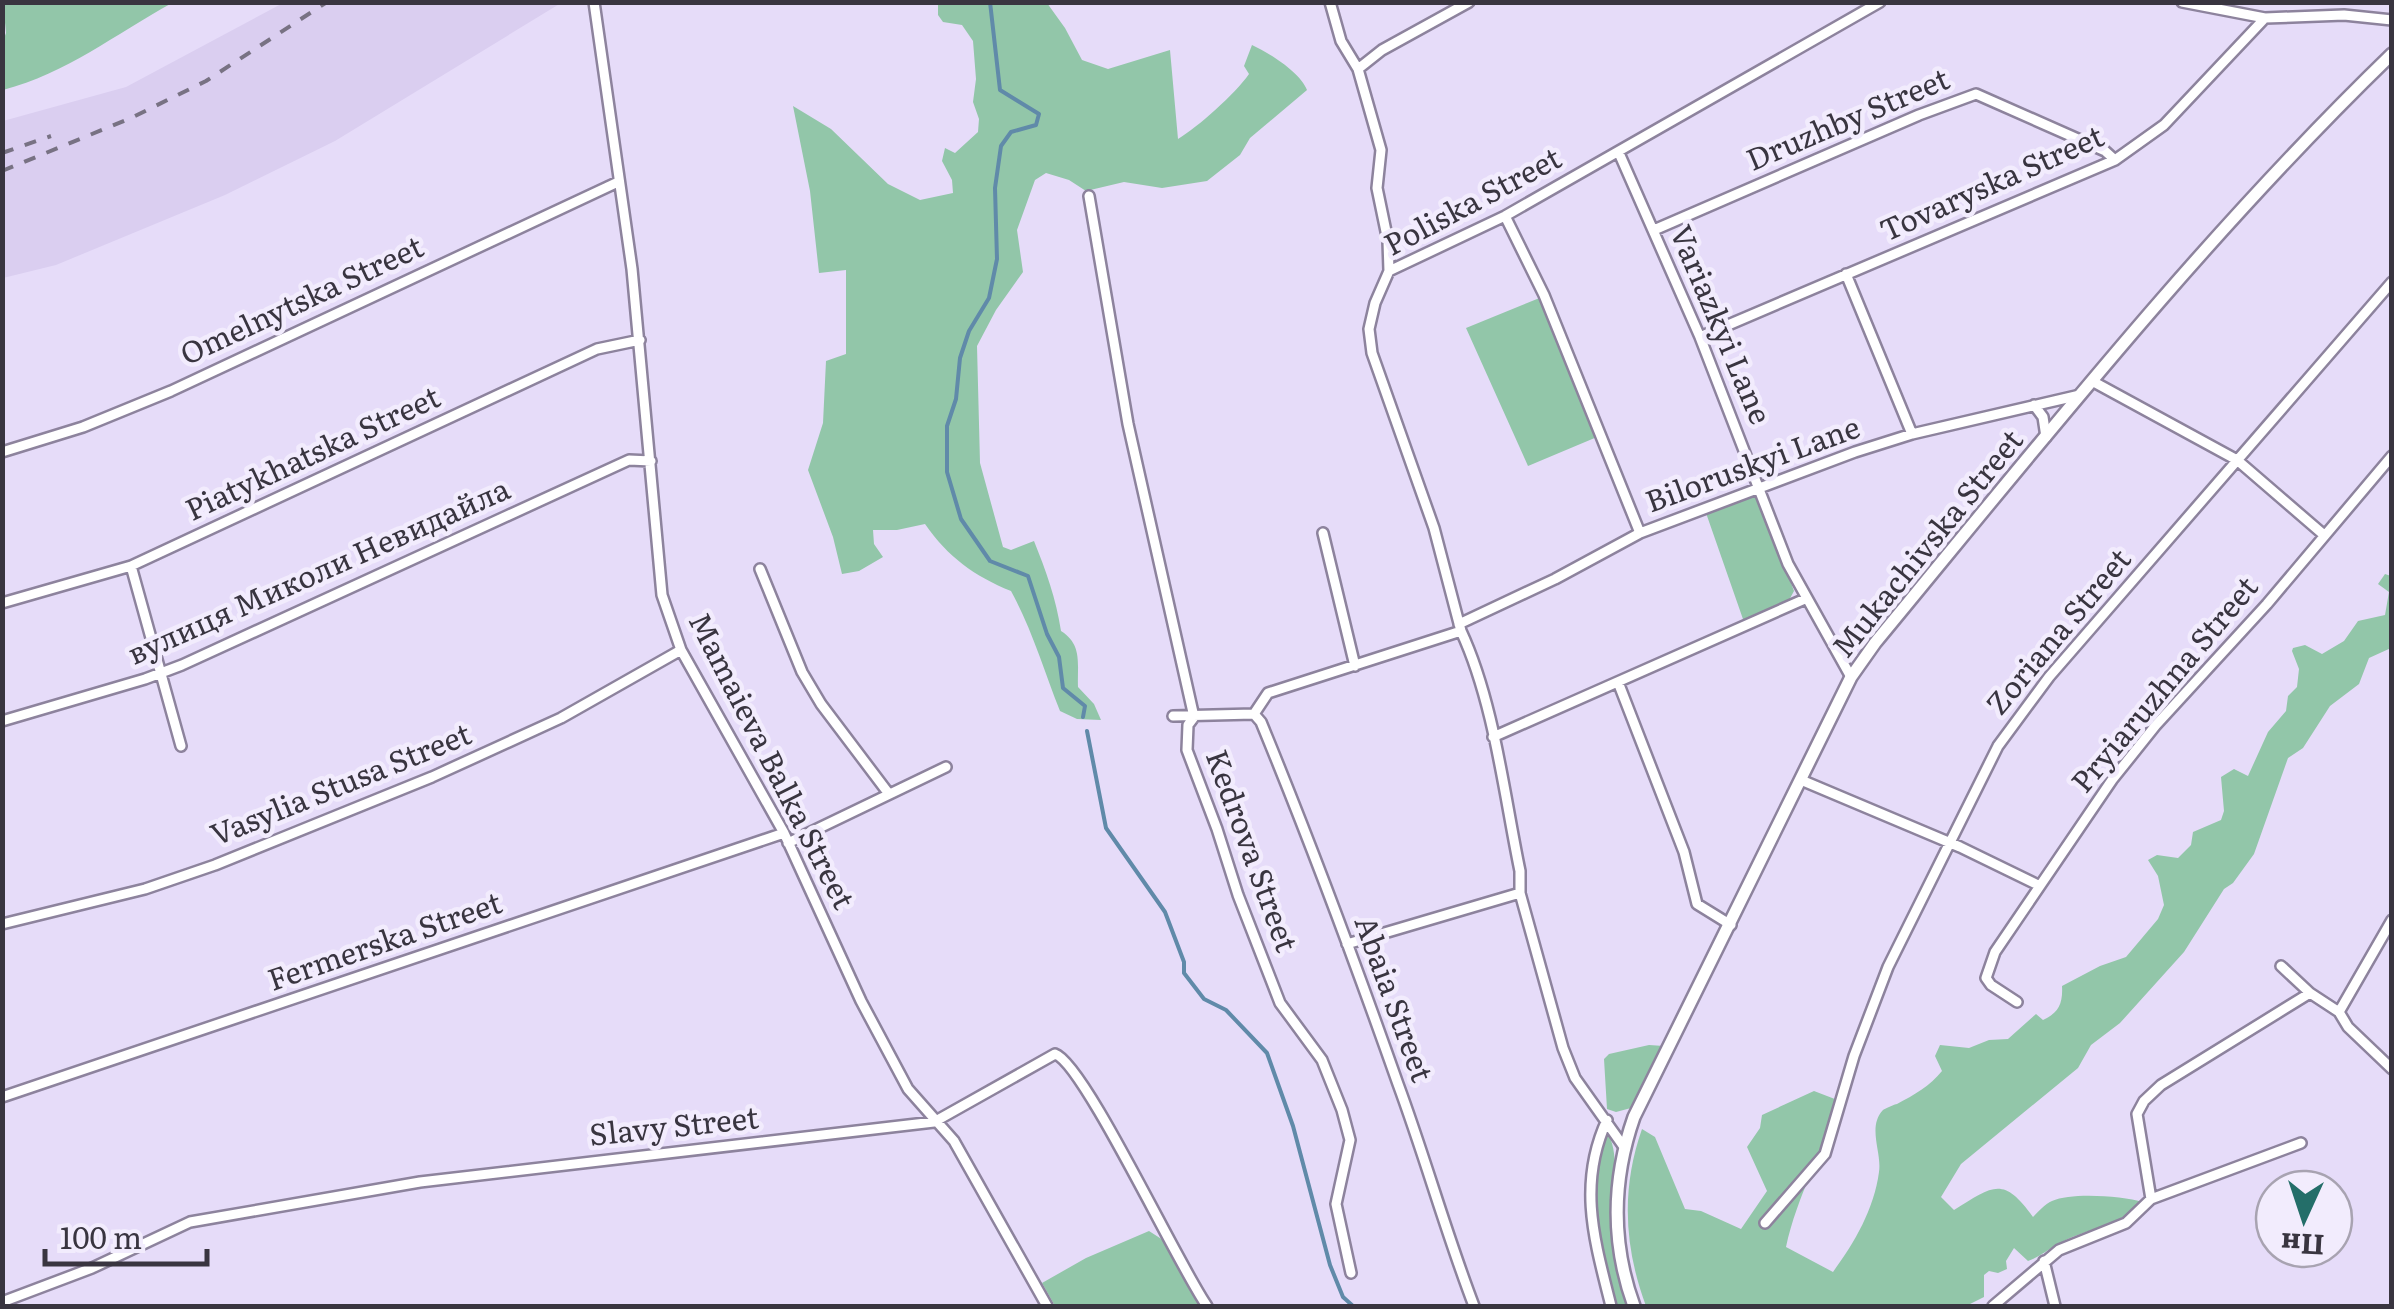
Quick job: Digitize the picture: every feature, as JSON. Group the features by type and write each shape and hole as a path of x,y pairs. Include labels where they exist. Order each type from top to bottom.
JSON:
{"street":[{"name":"Mamaieva Balka Street","path":"594,2 640,340 662,595 681,650 786,838 861,1001 908,1090 954,1141 1047,1306"},
{"path":"1330,2 1340,41 1358,68 1382,150 1377,188 1388,241 1389,271"},
{"path":"1358,68 1382,50 1469,2"},
{"name":"Poliska Street","path":"1607,1120 1575,1078 1563,1048 1520,893 1520,871 1493,737 1470,650 1460,628 1434,528 1372,353 1369,329 1375,302 1389,271 1506,216 1880,2"},
{"path":"2182,2 2264,18 2344,15 2392,20"},
{"name":"Tovaryska Street","path":"1700,337 2115,160 2164,125 2264,18"},
{"name":"Mukachivska Street","path":"1634,1306 1616,1244 1616,1211 1624,1147 1634,1116 1852,677 1875,643 2092,381 2319,124 2392,54"},
{"name":"Druzhby Street","path":"1654,230 1976,94 2105,151 2115,160"},
{"name":"Variazkyi Lane","path":"1619,153 1700,337 1788,564 1852,677"},
{"name":"Omelnytska Street","path":"2,452 83,427 171,391 618,182"},
{"name":"Kedrova Street","path":"1089,196 1128,424 1194,717 1188,724 1187,750 1280,1003 1322,1060 1342,1110 1350,1140 1336,1204 1352,1273"},
{"path":"1506,216 1544,295 1640,533"},
{"path":"1846,274 1912,434"},
{"name":"Zoriana Street","path":"1765,1223 1824,1154 1854,1056 1888,967 1998,746 2022,710 2392,282"},
{"name":"Piatykhatska Street","path":"2,603 132,566 597,349 640,340"},
{"path":"2092,381 2237,460 2324,535"},
{"name":"Biloruskyi Lane","path":"1254,714 1268,693 1460,628 1640,533 1854,452 1912,434 2080,395"},
{"path":"2034,405 2043,417 2046,436"},
{"name":"Pryiaruzhna Street","path":"2017,1002 1986,978 1996,952 2038,886 2156,725 2268,604 2392,456"},
{"name":"вулиця Миколи Невидайла","path":"2,720 161,673 630,460 652,461"},
{"path":"1323,533 1355,666"},
{"path":"132,566 182,746"},
{"path":"760,570 802,672 821,704 890,794"},
{"path":"1493,737 1805,599"},
{"name":"Vasylia Stusa Street","path":"2,924 145,890 378,799 562,718 681,650"},
{"path":"1618,682 1684,852 1697,904 1731,925"},
{"path":"1173,716 1254,714"},
{"name":"Abaia Street","path":"1254,714 1261,722 1288,788 1347,944 1474,1306"},
{"name":"Fermerska Street","path":"2,1096 786,838 946,767"},
{"path":"1801,780 2038,886"},
{"path":"1347,944 1520,893"},
{"path":"2339,1012 2392,920"},
{"path":"2282,966 2339,1012 2348,1028 2392,1070"},
{"path":"2151,1199 2137,1114 2144,1100 2161,1085 2310,992"},
{"name":"Slavy Street","path":"2,1302 92,1268 190,1222 420,1182 934,1122 1047,1056 1061,1055 1090,1094 1157,1221 1208,1306"},
{"path":"1607,1120 1624,1147"},
{"path":"1607,1120 1600,1136 1589,1198 1611,1306"},
{"path":"1993,1306 2059,1250 2126,1223 2151,1199 2302,1143"},
{"path":"2044,1261 2054,1306"}],"shaded area":[{"path":"283,3 561,3 335,141 225,195 56,265 3,278 3,121 126,87"}],"green space":[{"path":"3,2 172,3 48,74 3,90"},
{"path":"938,3 1047,3 1082,60 1108,69 1170,50 1178,139 1216,110 1243,82 1249,74 1244,66 1252,45 1291,70 1307,90 1207,181 1162,188 1124,182 1086,191 1069,180 1046,173 1035,180 1017,230 1023,272 977,346 980,463 1003,547 1011,550 1034,541 1061,631 1076,649 1078,687 1094,704 1101,720 1077,719 1060,711 1011,591 963,564 925,524 873,530 874,544 883,557 859,571 842,574 808,470 823,423 826,361 846,354 846,270 819,273 810,191 793,106 831,129 888,184 920,200 953,193 952,180 942,161 945,148 955,153 978,132 979,119 973,102 973,41 962,25 943,22 938,15"},
{"path":"1542,297 1597,437 1528,466 1466,328"},
{"path":"1756,496 1794,591 1788,602 1744,622 1706,513"},
{"path":"2385,574 2391,576 2391,648 2369,658 2359,684 2330,706 2303,748 2288,758 2254,854 2224,889 2184,952 2120,1023 2091,1045 2078,1068 1961,1164 1941,1197 1954,1210 1988,1191 2005,1190 2033,1217 2049,1202 2061,1198 2110,1197 2143,1202 2123,1217 2067,1239 2028,1261 2014,1248 2006,1261 2007,1269 1984,1275 1984,1297 1966,1306 1646,1306 1633,1262 1628,1218 1631,1174 1642,1129 1655,1137 1685,1209 1701,1211 1741,1229 1767,1191 1747,1147 1760,1128 1762,1115 1814,1091 1840,1101 1786,1247 1833,1272 1856,1237 1873,1199 1879,1164 1876,1124 1883,1110 1916,1094 1942,1071 1935,1056 1940,1045 1969,1048 1989,1040 2008,1039 2036,1014 2043,1020 2053,1014 2061,1002 2062,986 2126,957 2158,919 2164,905 2158,876 2148,860 2157,855 2178,858 2191,845 2193,832 2221,820 2221,777 2234,769 2248,776 2268,732 2286,711 2288,696 2297,687 2299,669 2293,648 2305,645 2322,654 2344,641 2358,621 2385,615 2389,592 2378,584"},
{"path":"1649,1045 1664,1046 1631,1108 1616,1112 1607,1109 1604,1059 1609,1054"},
{"path":"1607,1132 1615,1170 1612,1244 1627,1306 1613,1306 1597,1219 1596,1177"},
{"path":"1149,1231 1163,1240 1203,1306 1055,1306 1042,1283 1086,1258"}],"waterway":[{"path":"990,2 1000,90 1039,114 1036,125 1011,132 1001,146 995,188 997,259 989,298 969,331 960,358 956,399 947,426 947,472 961,519 990,561 1028,576 1059,657 1063,688 1085,706 1083,717"},
{"path":"1087,731 1106,828 1165,912 1184,962 1184,973 1204,999 1226,1010 1267,1053 1293,1126 1330,1265 1343,1297 1353,1306"}],"railway":[{"path":"2,171 131,118 206,81 327,2"},
{"path":"2,153 51,136"}]}
